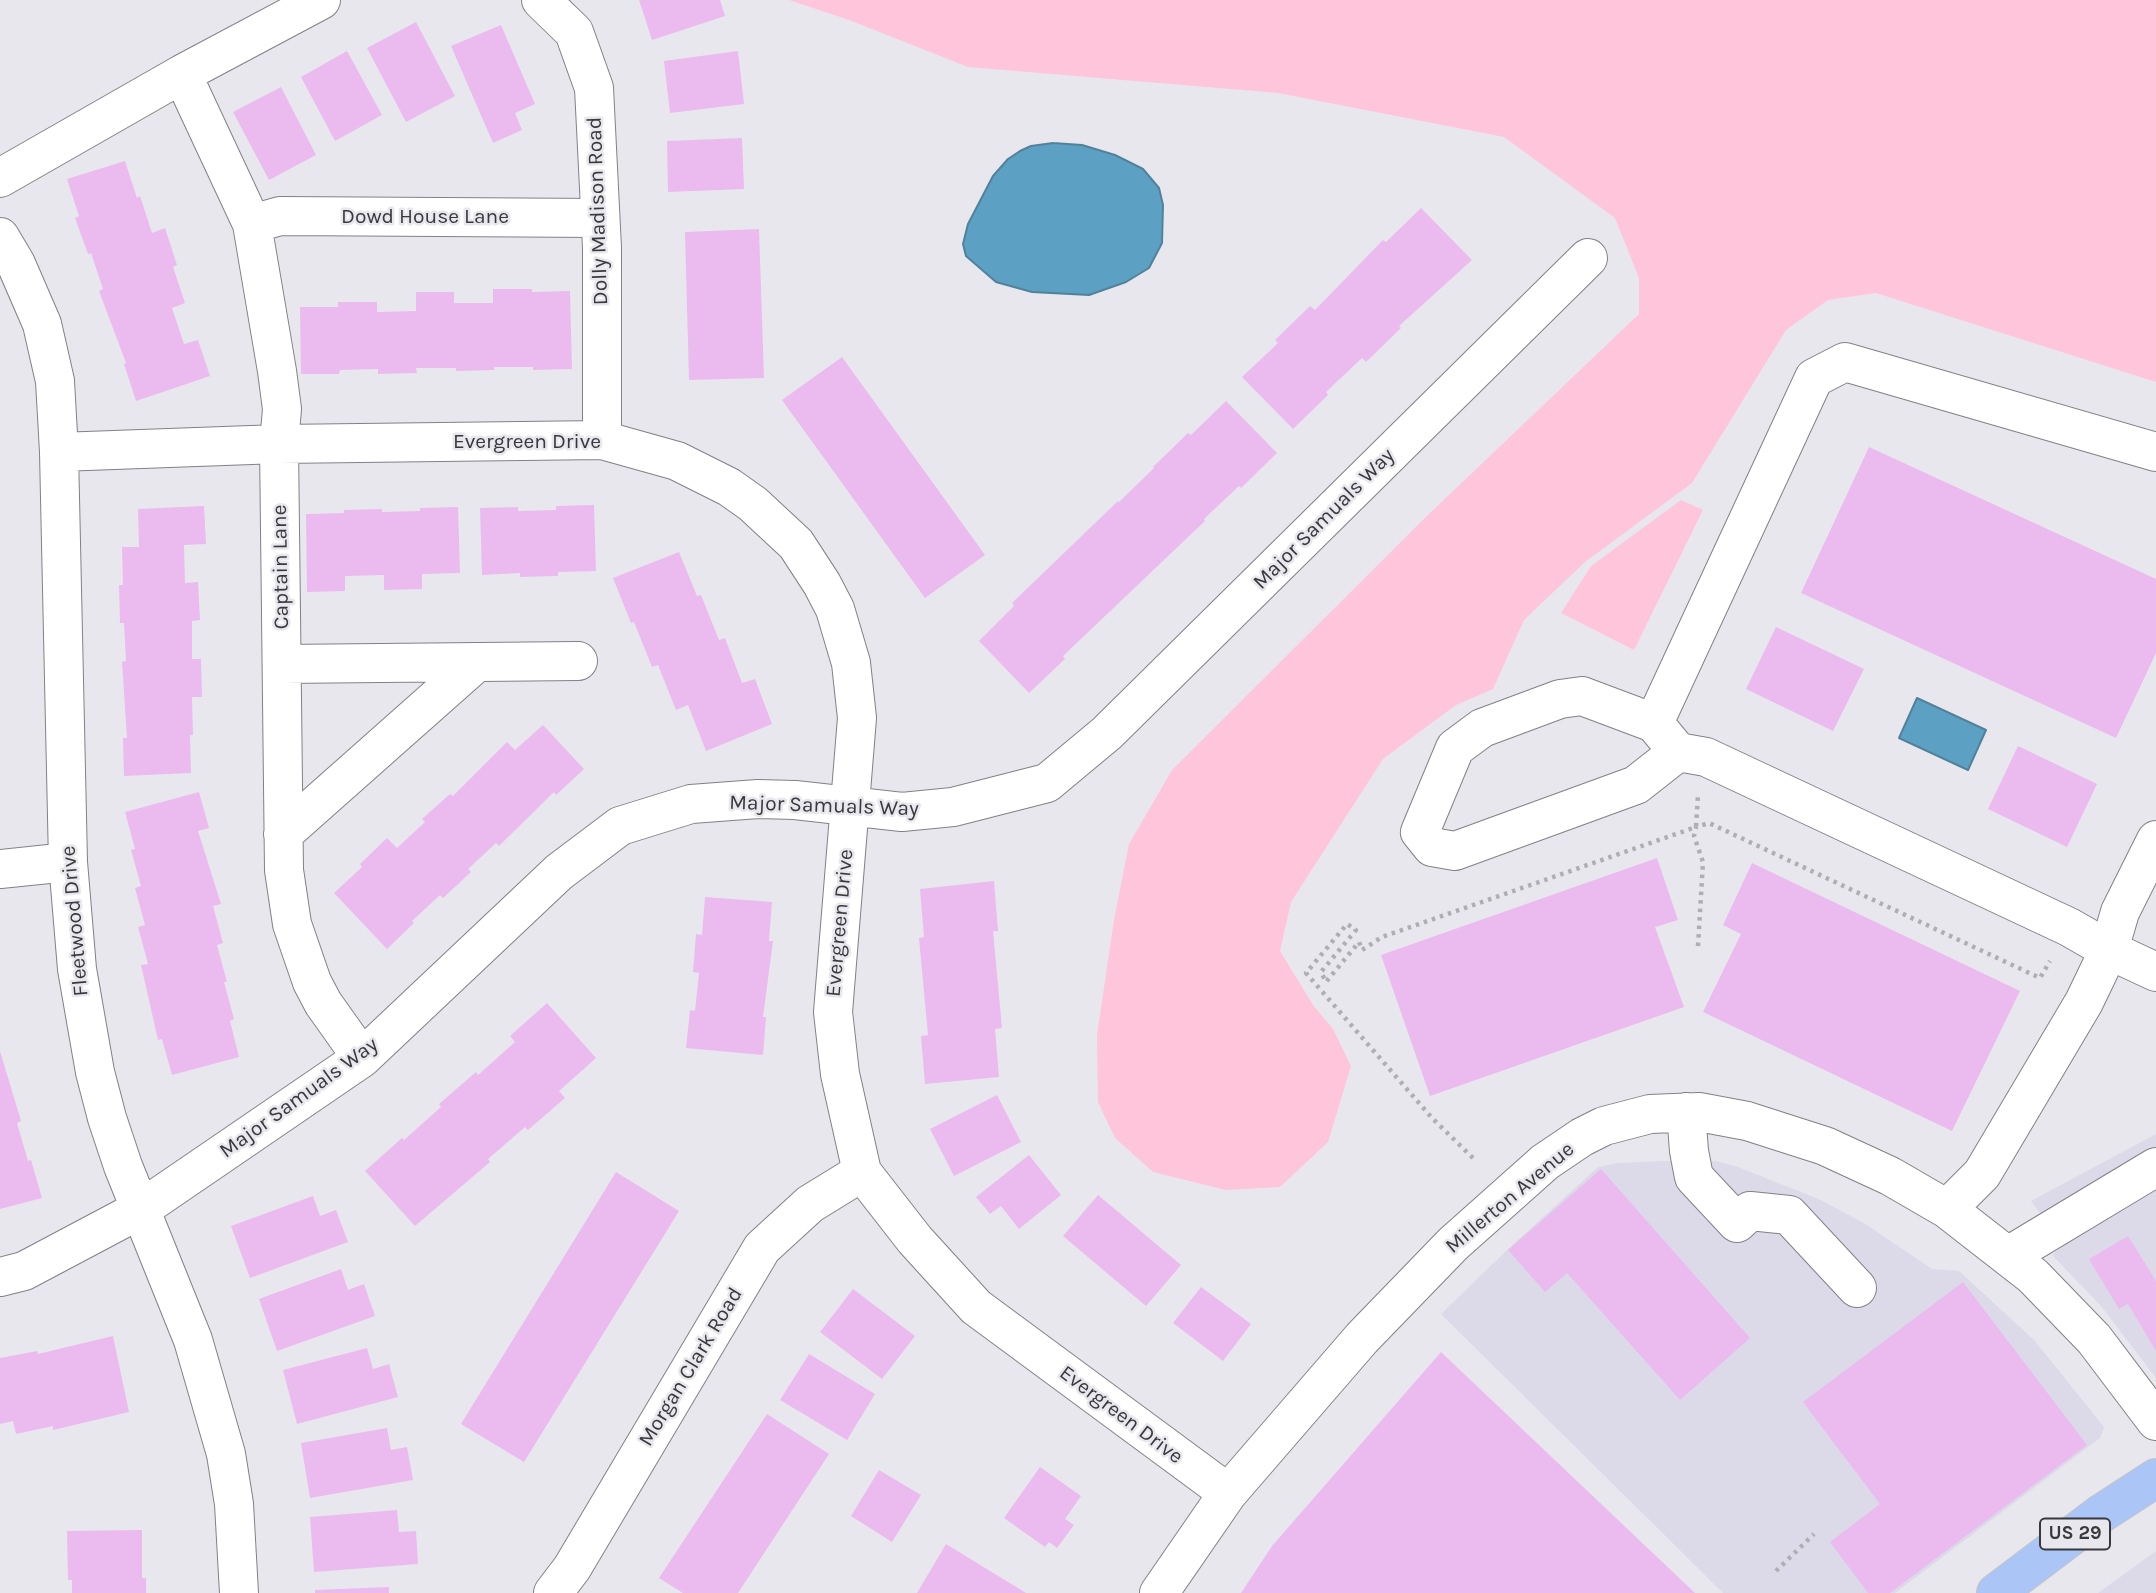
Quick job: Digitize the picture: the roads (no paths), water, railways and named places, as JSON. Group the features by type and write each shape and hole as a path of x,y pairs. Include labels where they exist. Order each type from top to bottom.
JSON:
{"main road":[{"name":"US 29","path":"1996,1593 2102,1513 2156,1478"}],"street":[{"path":"0,178 182,74 321,0"},
{"name":"Dolly Madison Road","path":"541,0 573,32 594,88 600,218 602,440"},
{"name":"Captain Lane","path":"182,74 252,224 278,371 282,409 279,444 283,834 284,870 292,923 312,982 335,1023 362,1058"},
{"name":"Dowd House Lane","path":"252,224 280,216 600,218"},
{"name":"Fleetwood Drive","path":"0,237 16,264 42,324 55,381 68,862 77,969 95,1072 119,1155 193,1340 226,1454 234,1504 239,1593"},
{"name":"Major Samuals Way","path":"0,1277 24,1270 141,1209 362,1058 559,872 620,826 691,804 758,799 795,800 902,812 953,807 1047,783 1115,724 1588,258"},
{"path":"1654,723 1814,378 1845,362 2156,452"},
{"name":"Evergreen Drive","path":"59,452 279,444 602,440 677,461 729,487 753,504 796,544 822,584 835,609 851,663 857,718 833,1012 840,1074 862,1172 915,1240 976,1307 1227,1493"},
{"path":"282,664 578,661"},
{"path":"283,834 477,662"},
{"path":"1678,752 1636,785 1455,850 1432,847 1420,832 1455,748 1482,728 1560,699 1582,696 1654,723 1678,752 1706,757 2069,927 2156,972"},
{"path":"1947,1209 1982,1174 2084,1002 2109,950 2120,912 2156,840"},
{"path":"0,869 68,862"},
{"path":"1686,1112 1694,1177 1737,1223 1750,1211 1789,1215 1857,1288"},
{"name":"Millerton Avenue","path":"1159,1593 1227,1493 1362,1338 1454,1244 1545,1162 1582,1137 1604,1126 1650,1114 1699,1112 1746,1121 1825,1146 1890,1176 1947,1209 2033,1276 2094,1339 2156,1421"},
{"path":"2008,1256 2156,1167"},
{"name":"Morgan Clark Road","path":"553,1593 572,1568 762,1248 810,1204 862,1172"}],"water":[{"path":"1053,143 1082,145 1115,155 1143,169 1159,188 1163,205 1162,243 1149,268 1126,282 1089,295 1032,292 996,282 966,256 963,244 968,224 993,176 1008,159 1020,151 1031,146"},
{"path":"1917,698 1986,730 1968,770 1899,738"}]}
